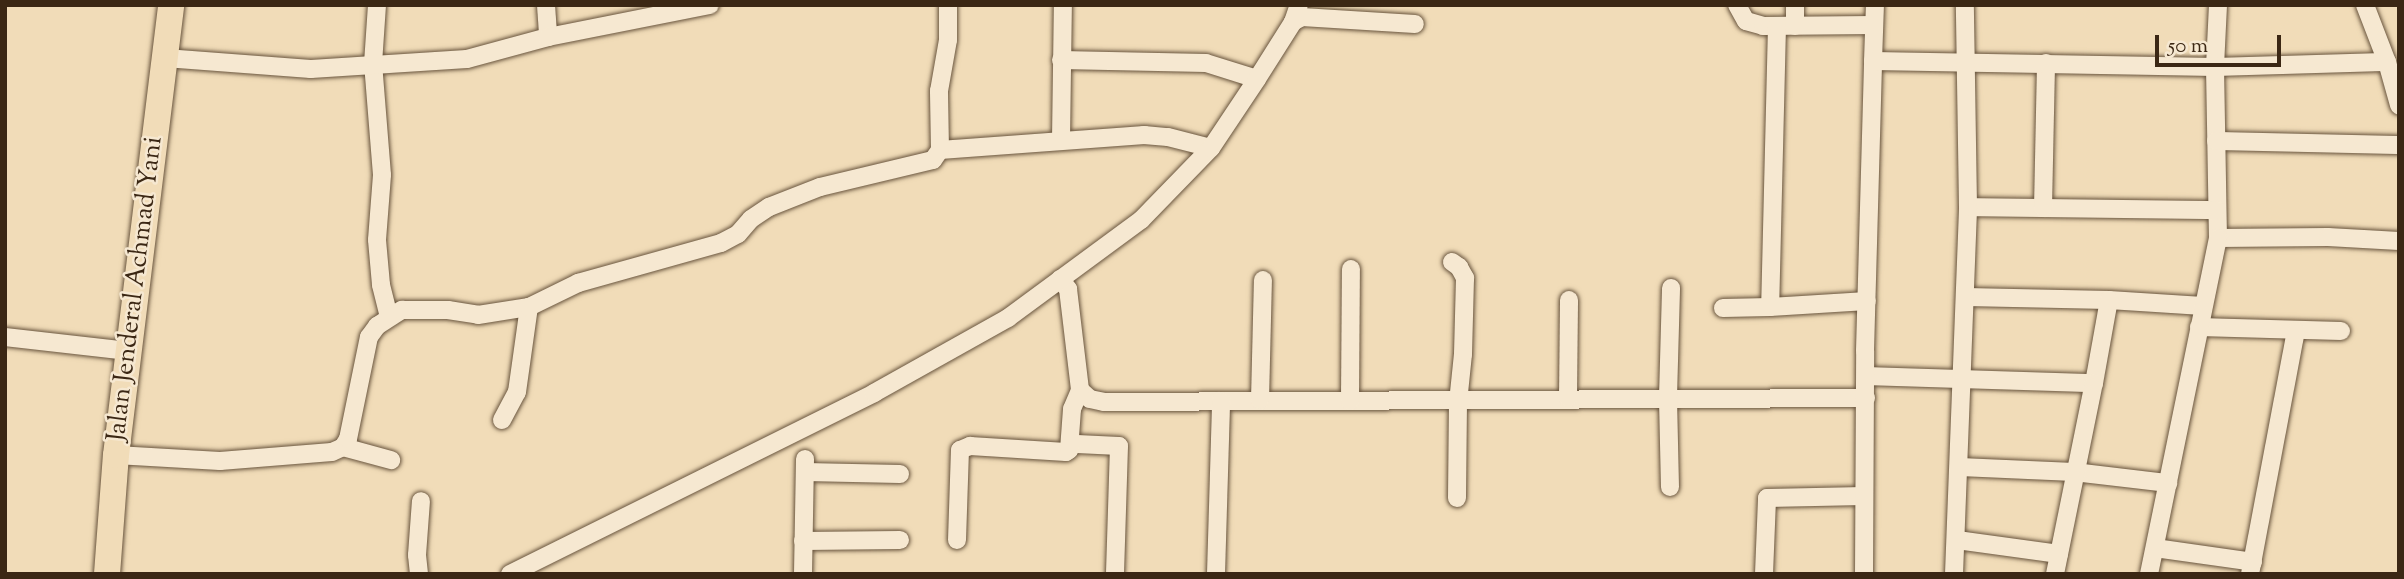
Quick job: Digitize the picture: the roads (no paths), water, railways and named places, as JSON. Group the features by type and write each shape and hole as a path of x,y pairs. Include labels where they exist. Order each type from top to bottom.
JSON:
{"highway":[{"name":"Jalan Jenderal Achmad Yani","path":"107,574 116,454 172,5"}],"street":[{"path":"377,5 373,63 382,175 378,263 389,317"},
{"path":"545,5 548,37"},
{"path":"165,58 311,69 467,59 548,37 709,5"},
{"path":"116,454 220,461 332,452 343,447 348,439 369,337 389,317 402,310 422,308 478,316 528,307 578,283 722,243 738,234 751,219 769,206 820,187 933,160 940,150 939,91 948,40 948,5"},
{"path":"1061,140 1063,5"},
{"path":"1737,5 1746,21 1763,26 1874,25"},
{"path":"1770,307 1786,26 1795,5"},
{"path":"1864,574 1874,5"},
{"path":"1954,574 1968,207 1965,5"},
{"path":"2149,574 2218,238 2215,66 2218,5"},
{"path":"2365,5 2387,62 2399,105"},
{"path":"510,574 874,393 1008,318 1141,220 1210,148 1257,79 1296,14 1302,17 1376,14 1415,24"},
{"path":"1061,60 1206,63 1257,79"},
{"path":"1873,61 2215,66 2387,62"},
{"path":"2043,208 2046,63"},
{"path":"940,150 1143,135 1168,137 1210,148"},
{"path":"2216,141 2399,145"},
{"path":"1968,207 2217,210"},
{"path":"2218,238 2328,237 2399,241"},
{"path":"1452,262 1465,278 1463,354 1458,402 1457,498"},
{"path":"1350,401 1352,269"},
{"path":"957,540 960,450 970,446 1066,453 1069,450 1072,409 1080,390 1068,289 1060,279"},
{"path":"1260,400 1263,279"},
{"path":"1670,487 1668,397 1671,288"},
{"path":"1966,298 2109,299 2203,306"},
{"path":"2055,574 2109,299"},
{"path":"1568,398 1569,300"},
{"path":"1723,307 1867,301"},
{"path":"502,420 517,392 528,307"},
{"path":"2199,327 2341,331"},
{"path":"2155,548 2252,568 2296,331"},
{"path":"5,337 128,351"},
{"path":"1866,376 2094,383"},
{"path":"1080,390 1090,399 1104,402 1866,398"},
{"path":"1216,574 1222,401"},
{"path":"1077,444 1119,446 1115,574"},
{"path":"343,447 391,460"},
{"path":"803,574 805,466 900,474"},
{"path":"1960,467 2074,472 2168,483"},
{"path":"1764,574 1767,498 1864,496"},
{"path":"419,574 416,555 421,501"},
{"path":"803,541 900,540"},
{"path":"1957,540 2059,554"}]}
